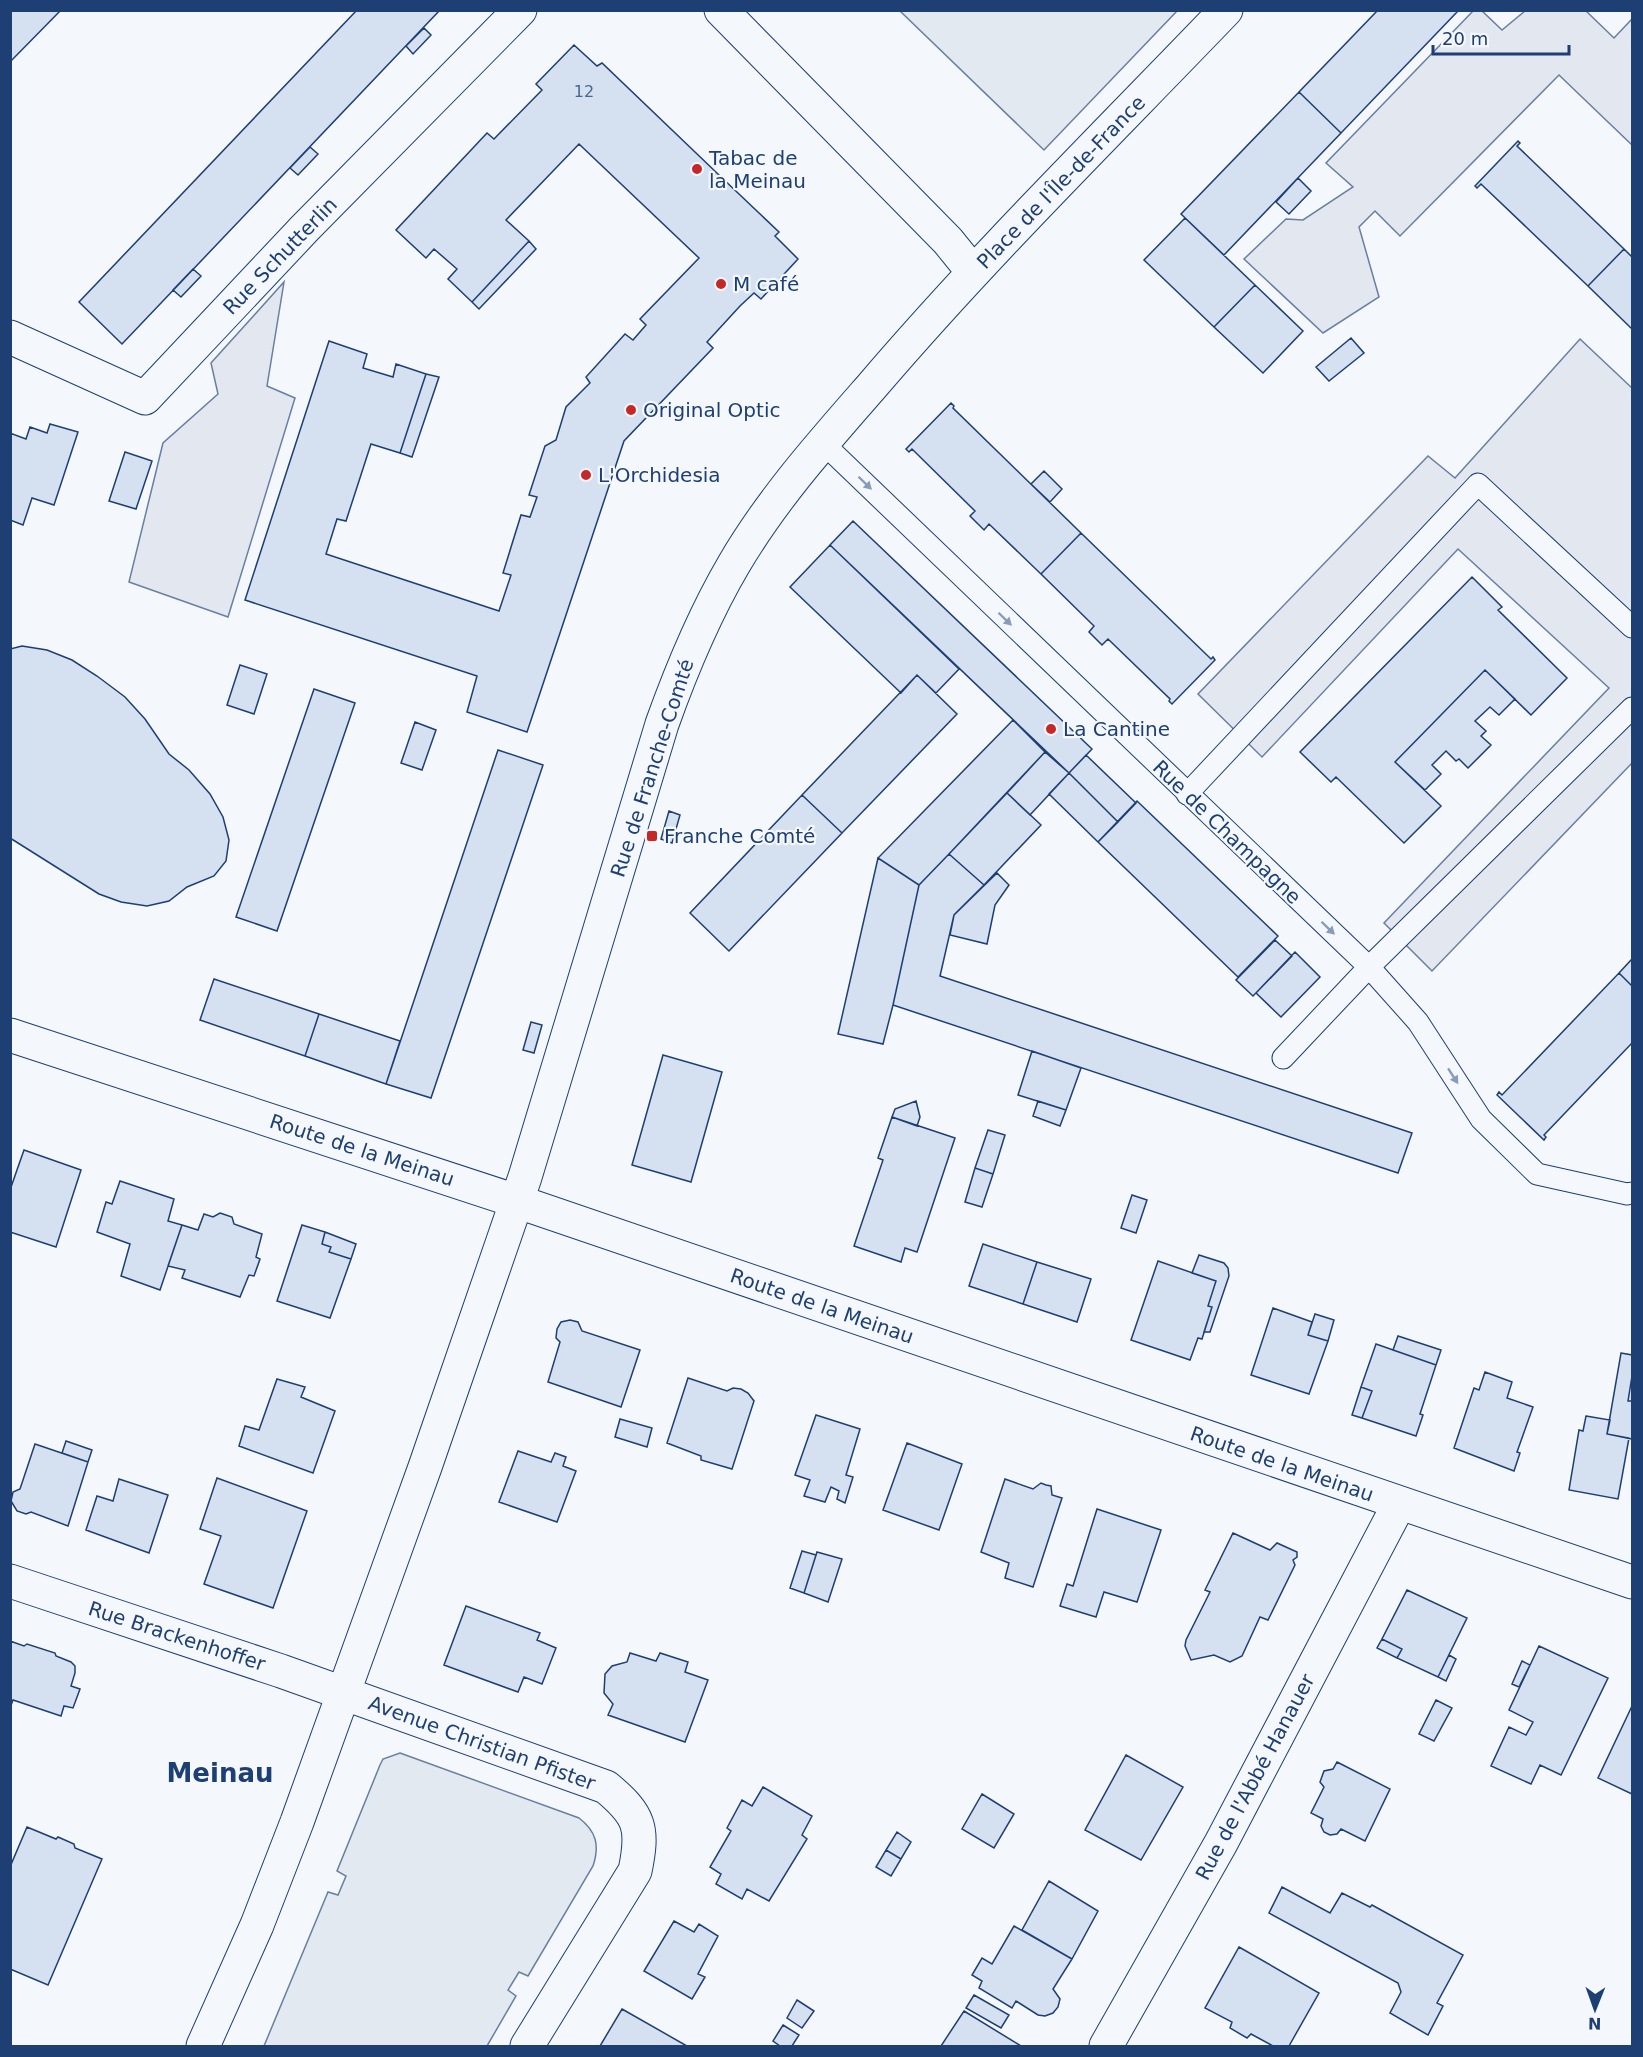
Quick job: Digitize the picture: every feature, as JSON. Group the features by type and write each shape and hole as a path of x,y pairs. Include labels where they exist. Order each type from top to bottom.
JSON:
{"street":[{"name":"Rue Schutterlin","path":"10,337 145,398 305,228 520,10"},
{"name":"Place de l'Île-de-France","path":"721,10 948,241 973,272 1226,10"},
{"name":"Rue de Franche-Comté","path":"516,1201 662,724 683,666 706,615 735,563 766,515 823,443 973,272"},
{"name":"Route de la Meinau","path":"10,1035 516,1201 1632,1582"},
{"name":"Avenue Christian Pfister","path":"203,2046 256,1925 344,1693 425,1467 516,1201"},
{"name":"Rue de l'Abbé Hanauer","path":"1106,2046 1221,1843 1399,1504"},
{"name":"Rue Brackenhoffer","path":"10,1581 344,1693"},
{"name":"Avenue Christian Pfister","path":"344,1693 606,1787 628,1805 637,1823 640,1846 635,1871 527,2046"}],"lane":[{"name":"Rue de Champagne","path":"823,443 1370,968 1418,1022 1480,1119 1537,1174 1627,1194 1632,1193"},
{"path":"1187,794 1478,484 1632,627"},
{"path":"1283,1058 1370,968 1632,708"}],"shaded area":[{"path":"1474,10 1482,11 1502,30 1525,11 1586,11 1614,38 1632,19 1632,145 1559,75 1400,236 1375,211 1359,227 1379,297 1323,333 1244,259 1286,219 1303,220 1353,187 1326,163"},
{"path":"900,11 1177,11 1044,150"},
{"path":"284,282 267,386 295,398 228,617 129,582 163,443 218,394 211,363"},
{"path":"1580,339 1632,388 1632,763 1432,971 1384,923 1609,688 1458,549 1262,757 1198,694 1428,456 1455,478"},
{"path":"400,1753 579,1818 593,1833 595,1839 596,1851 593,1866 528,1976 519,1972 508,1990 516,1996 487,2046 264,2046 328,1892 338,1895 346,1876 337,1871 380,1765 383,1759"}],"building":[{"path":"10,10 61,10 10,62"},
{"path":"357,10 440,10 122,344 79,302"},
{"path":"1378,10 1455,10 1457,12 1341,133 1299,92"},
{"path":"424,28 431,35 413,54 406,46"},
{"path":"574,45 597,66 602,63 779,232 775,236 798,259 761,299 754,293 740,306 707,342 713,348 624,441 527,732 467,712 477,676 245,600 329,341 367,354 363,368 393,377 396,364 426,374 400,453 371,444 346,521 337,519 326,554 499,611 511,575 503,573 521,515 530,517 537,497 529,495 545,446 556,440 566,407 590,383 586,377 625,334 633,340 646,325 640,319 699,258 579,144 506,220 529,241 472,302 448,279 457,269 434,249 426,258 396,230 487,133 494,139 542,90 536,84"},
{"path":"1299,92 1341,133 1224,255 1181,214"},
{"path":"1518,141 1520,143 1517,146 1624,249 1588,286 1481,184 1477,188 1475,186"},
{"path":"310,147 318,154 298,175 290,168"},
{"path":"1298,178 1311,191 1289,214 1276,202"},
{"path":"1185,218 1255,285 1214,327 1144,260"},
{"path":"529,241 536,249 479,309 472,302"},
{"path":"1624,249 1632,257 1632,329 1588,286"},
{"path":"193,269 201,276 181,297 173,290"},
{"path":"1255,285 1303,331 1263,373 1214,327"},
{"path":"1351,338 1364,353 1329,381 1316,367"},
{"path":"426,374 439,377 412,457 400,453"},
{"path":"951,403 953,408 1081,533 1041,574 989,524 984,530 970,516 975,511 912,449 909,452 906,449"},
{"path":"50,424 78,432 54,505 32,498 23,525 10,520 10,433 26,439 30,427 47,433"},
{"path":"125,452 152,461 136,509 109,501"},
{"path":"1044,471 1062,489 1050,502 1031,484"},
{"path":"853,521 1092,749 1069,773 830,545"},
{"path":"1081,533 1211,659 1213,657 1215,660 1172,704 1170,699 1108,639 1102,645 1089,632 1094,626 1041,574"},
{"path":"830,545 959,669 936,693 917,675 901,693 790,587"},
{"path":"1472,577 1502,607 1498,610 1567,678 1531,715 1485,670 1395,762 1441,806 1404,843 1336,777 1331,782 1300,752"},
{"path":"22,646 47,650 72,660 125,697 145,719 169,754 189,770 210,794 223,817 229,840 226,861 214,876 187,887 169,901 147,906 121,902 99,894 10,838 10,649"},
{"path":"240,665 267,674 254,714 227,705"},
{"path":"1485,670 1515,699 1499,715 1490,707 1475,721 1486,731 1481,736 1491,745 1468,768 1446,751 1432,765 1441,774 1425,790 1395,762"},
{"path":"917,675 957,714 842,833 802,795"},
{"path":"314,689 355,703 277,931 236,917"},
{"path":"1013,720 1045,752 919,885 878,858"},
{"path":"415,722 436,730 422,770 401,763"},
{"path":"498,750 543,765 431,1098 386,1084"},
{"path":"1045,752 1069,773 1030,815 1007,793"},
{"path":"1086,755 1136,803 1118,822 1069,773"},
{"path":"1069,773 1118,822 1098,842 1049,794"},
{"path":"1007,793 1041,825 984,885 949,854"},
{"path":"802,795 842,833 729,951 690,913"},
{"path":"1137,801 1278,936 1238,977 1098,842"},
{"path":"669,811 680,815 672,843 661,839"},
{"path":"949,854 984,885 954,915 940,976 1412,1133 1398,1173 893,1005 919,885"},
{"path":"878,858 919,885 883,1044 838,1034"},
{"path":"997,873 1009,885 995,905 987,944 950,935 954,915"},
{"path":"1275,940 1292,956 1253,996 1236,980"},
{"path":"1295,952 1320,977 1281,1017 1256,993"},
{"path":"1632,959 1632,986 1619,973"},
{"path":"1619,973 1632,986 1632,1043 1544,1135 1546,1137 1544,1140 1497,1095 1499,1092 1502,1095"},
{"path":"214,979 319,1014 305,1056 200,1020"},
{"path":"319,1014 400,1041 386,1084 305,1056"},
{"path":"531,1022 542,1025 534,1053 523,1050"},
{"path":"1032,1051 1081,1068 1066,1110 1018,1095"},
{"path":"663,1055 722,1072 691,1182 632,1165"},
{"path":"916,1101 920,1117 917,1126 892,1117 895,1109"},
{"path":"1038,1101 1066,1110 1060,1126 1033,1116"},
{"path":"892,1117 955,1138 917,1252 905,1248 901,1262 854,1246 883,1160 878,1158"},
{"path":"988,1130 1005,1135 993,1174 975,1168"},
{"path":"24,1150 81,1170 56,1247 10,1232 10,1190"},
{"path":"975,1168 993,1174 982,1207 965,1202"},
{"path":"120,1181 174,1199 168,1221 182,1225 160,1290 121,1276 130,1244 97,1232 106,1202 112,1204"},
{"path":"1132,1195 1147,1200 1136,1233 1121,1228"},
{"path":"220,1213 232,1217 234,1224 262,1234 256,1257 260,1259 254,1276 249,1275 240,1297 182,1278 185,1270 168,1266 182,1225 198,1230 204,1214 213,1217"},
{"path":"302,1225 325,1232 322,1244 331,1247 329,1252 351,1259 330,1318 277,1301"},
{"path":"325,1232 356,1244 351,1259 329,1252 331,1247 322,1244"},
{"path":"983,1244 1037,1262 1023,1304 969,1286"},
{"path":"1199,1255 1224,1263 1228,1268 1229,1276 1210,1332 1204,1332 1212,1307 1208,1306 1216,1281 1192,1273"},
{"path":"1158,1261 1216,1281 1208,1306 1212,1307 1202,1339 1198,1338 1190,1360 1131,1340"},
{"path":"1037,1262 1091,1279 1077,1322 1023,1304"},
{"path":"1273,1308 1312,1322 1308,1335 1328,1341 1309,1394 1251,1375"},
{"path":"1315,1314 1334,1320 1328,1341 1308,1335"},
{"path":"570,1320 578,1322 582,1331 640,1350 621,1407 548,1382 560,1342 556,1338 557,1329 561,1322"},
{"path":"1398,1336 1441,1350 1436,1365 1393,1350"},
{"path":"1376,1344 1436,1365 1420,1414 1423,1415 1416,1436 1362,1418 1372,1391 1361,1387"},
{"path":"1621,1353 1632,1355 1632,1376 1628,1401 1632,1401 1632,1439 1607,1434"},
{"path":"1485,1372 1512,1382 1507,1398 1533,1407 1517,1452 1520,1453 1514,1471 1454,1448 1474,1388 1479,1390"},
{"path":"1632,1376 1632,1401 1628,1401"},
{"path":"688,1378 727,1391 733,1388 741,1389 748,1393 754,1401 732,1469 701,1460 701,1456 667,1443"},
{"path":"277,1379 305,1387 301,1397 335,1411 313,1473 239,1446 245,1426 259,1430"},
{"path":"1361,1387 1372,1391 1362,1418 1352,1415"},
{"path":"816,1415 860,1429 846,1475 853,1477 845,1503 837,1499 839,1491 831,1487 825,1502 804,1496 810,1480 795,1475"},
{"path":"1586,1416 1610,1420 1607,1434 1629,1438 1618,1499 1569,1490 1579,1430 1583,1431"},
{"path":"620,1419 652,1428 647,1447 615,1437"},
{"path":"66,1441 92,1450 88,1462 62,1453"},
{"path":"907,1443 962,1464 939,1530 883,1510"},
{"path":"35,1444 88,1462 68,1526 31,1512 26,1514 17,1511 11,1501 13,1492 20,1489"},
{"path":"518,1451 551,1462 555,1453 566,1457 563,1466 576,1471 557,1522 499,1502"},
{"path":"217,1478 307,1511 273,1608 204,1584 221,1536 200,1529"},
{"path":"119,1479 168,1495 149,1553 86,1530 97,1496 113,1501"},
{"path":"1005,1479 1033,1489 1041,1483 1051,1486 1052,1495 1062,1498 1033,1587 1005,1578 1009,1563 981,1552"},
{"path":"1097,1509 1161,1530 1137,1602 1104,1592 1096,1617 1060,1606 1067,1584 1073,1586"},
{"path":"1233,1533 1270,1550 1277,1543 1297,1552 1297,1557 1293,1560 1295,1565 1268,1620 1260,1617 1242,1656 1230,1662 1214,1655 1191,1660 1185,1646 1186,1640 1210,1592 1205,1590"},
{"path":"802,1551 816,1555 804,1593 790,1588"},
{"path":"817,1552 842,1559 828,1602 804,1593"},
{"path":"1407,1590 1467,1618 1438,1677 1397,1658 1402,1649 1382,1639"},
{"path":"466,1606 540,1633 537,1640 556,1648 542,1684 524,1677 518,1692 444,1665"},
{"path":"1382,1639 1402,1649 1397,1658 1377,1648"},
{"path":"10,1641 55,1653 56,1656 75,1666 71,1686 80,1689 73,1708 64,1706 61,1716 13,1700 10,1708"},
{"path":"1539,1646 1608,1678 1561,1775 1540,1765 1531,1784 1491,1766 1509,1727 1526,1735 1533,1722 1509,1710"},
{"path":"630,1653 656,1661 660,1653 688,1662 685,1672 708,1680 685,1742 608,1715 613,1704 604,1693 605,1674 612,1666 627,1662"},
{"path":"1449,1655 1456,1659 1446,1681 1438,1677"},
{"path":"1522,1661 1530,1665 1519,1687 1512,1684"},
{"path":"1436,1700 1452,1708 1434,1741 1419,1734"},
{"path":"1632,1706 1632,1794 1598,1778"},
{"path":"1126,1755 1183,1787 1141,1860 1085,1830"},
{"path":"1337,1762 1390,1789 1365,1841 1341,1829 1337,1834 1330,1835 1324,1832 1321,1826 1323,1819 1311,1813 1324,1787 1320,1782 1324,1771 1333,1769"},
{"path":"763,1787 812,1816 802,1835 807,1839 769,1901 747,1889 742,1899 716,1884 721,1874 710,1867 731,1831 727,1828 742,1800 752,1806"},
{"path":"982,1794 1014,1814 994,1848 962,1829"},
{"path":"27,1827 56,1839 58,1837 74,1844 75,1848 102,1859 48,1985 10,1969 10,1867"},
{"path":"897,1832 911,1842 901,1859 886,1850"},
{"path":"886,1850 901,1859 891,1876 876,1867"},
{"path":"1049,1881 1098,1911 1072,1959 1022,1930"},
{"path":"1282,1887 1330,1913 1342,1893 1370,1907 1372,1905 1463,1955 1437,2003 1443,2006 1428,2035 1390,2013 1401,1992 1398,1983 1269,1913"},
{"path":"674,1921 694,1932 699,1924 718,1936 698,1974 705,1977 692,1999 644,1971"},
{"path":"1014,1926 1072,1959 1053,1989 1060,1999 1053,2013 1045,2016 1038,2015 1016,2001 1012,2008 979,1988 982,1981 972,1975 982,1958 992,1964"},
{"path":"1239,1947 1319,1993 1289,2046 1273,2046 1251,2034 1247,2038 1230,2028 1232,2022 1205,2008"},
{"path":"974,1995 1009,2015 1001,2028 966,2008"},
{"path":"797,2000 814,2011 802,2028 787,2018"},
{"path":"622,2009 687,2046 600,2046"},
{"path":"964,2011 1021,2046 941,2046"},
{"path":"783,2025 799,2035 792,2046 780,2046 773,2041"}],"place":[{"name":"Tabac de la Meinau","path":"697,169"},
{"name":"M café","path":"721,284"},
{"name":"Original Optic","path":"631,410"},
{"name":"L'Orchidesia","path":"586,475"},
{"name":"La Cantine","path":"1051,729"},
{"name":"Franche Comté","path":"652,836"}],"district":[{"name":"Meinau","path":"220,1773"}]}
